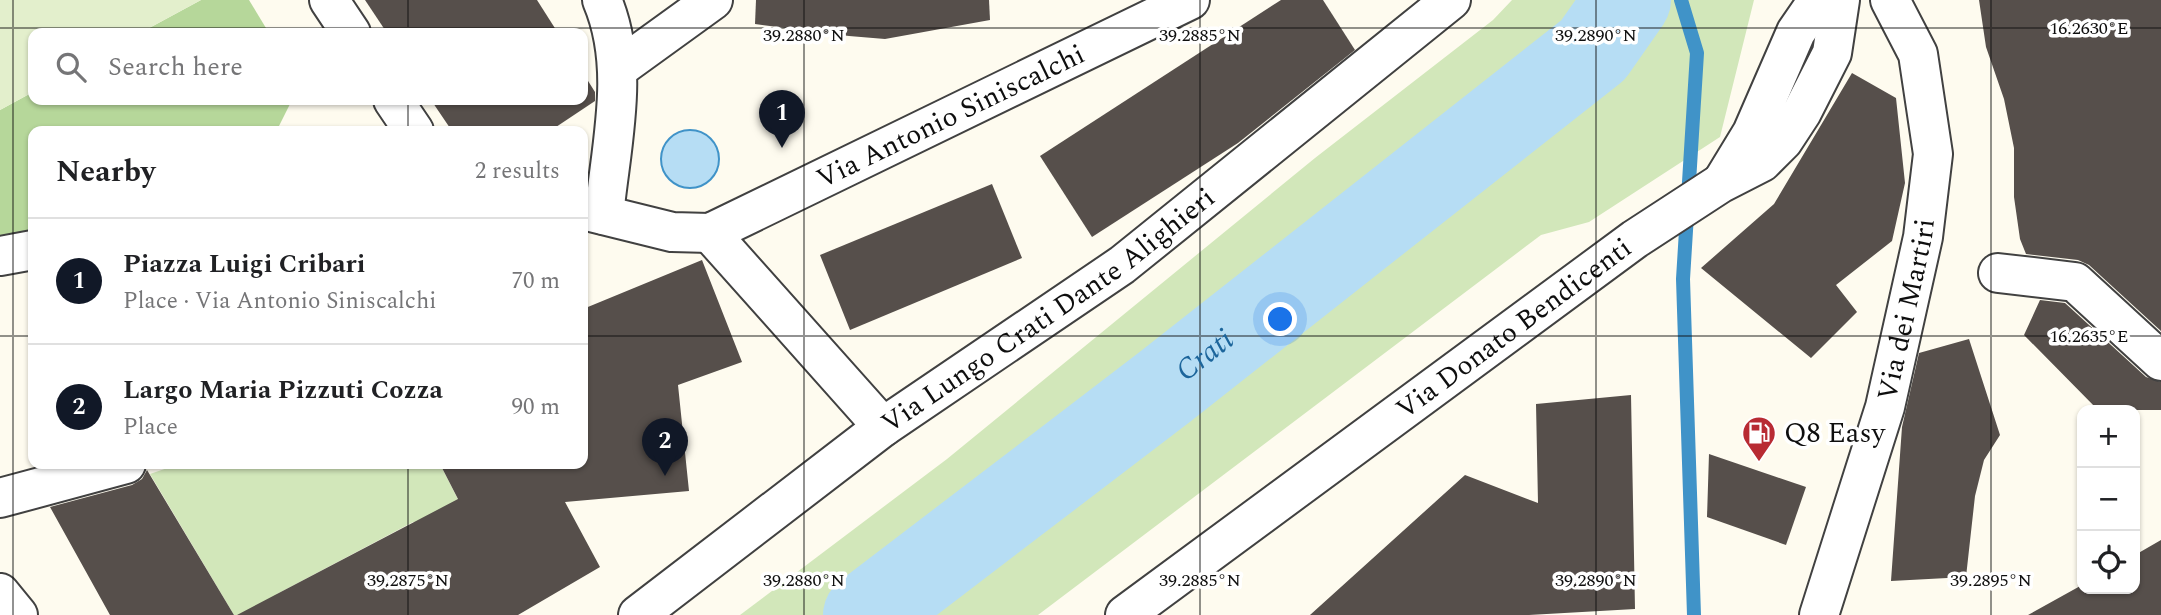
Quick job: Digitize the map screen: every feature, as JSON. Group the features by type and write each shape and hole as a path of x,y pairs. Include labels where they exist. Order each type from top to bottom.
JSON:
{"street":[{"path":"329,0 348,28"},
{"path":"601,0 613,26 619,68 593,212 672,232 710,233 883,427"},
{"path":"619,68 713,0"},
{"name":"Via Antonio Siniscalchi","path":"710,233 1190,0"},
{"name":"Via Lungo Crati Dante Alighieri","path":"638,615 883,427 1122,265 1451,0"},
{"path":"1721,183 1752,133 1796,32 1818,0"},
{"name":"Via Donato Bendicenti","path":"1125,615 1634,239 1721,183 1762,162 1783,141 1832,53 1840,0"},
{"name":"Via dei Martiri","path":"1821,611 1885,407 1925,226 1933,154 1922,79 1918,54 1890,0"},
{"path":"396,105 411,126"},
{"path":"0,256 28,251"},
{"path":"1998,273 2075,282 2161,361"},
{"path":"0,498 107,469"},
{"path":"0,593 18,615"}],"green space":[{"path":"0,0 201,0 149,28 28,28 28,95 0,110"},
{"path":"201,0 249,0 266,28 149,28"},
{"path":"1512,0 1754,0 1720,137 1589,222 1541,235 1038,615 740,615 947,459 1315,158 1493,20"},
{"path":"28,95 28,105 290,105 279,126 28,126 28,230 0,236 0,110"},
{"path":"164,469 443,469 476,535 413,522 277,594 287,615 234,615 150,474"}],"water":[{"path":"684,130 696,130 711,138 719,153 719,165 711,180 696,188 684,188 669,180 661,165 661,153 669,138"}],"building":[{"path":"365,0 537,0 555,28 384,28"},
{"path":"756,0 989,0 990,20 885,39 849,36 755,24"},
{"path":"1281,0 1323,0 1355,50 1238,143 1092,237 1040,156"},
{"path":"1979,0 2161,0 2161,331 2089,265 2078,260 2026,254 2020,239 2014,197 2014,148 2004,99 1986,47"},
{"path":"1852,73 1896,98 1905,183 1892,241 1836,285 1857,312 1811,358 1701,268 1774,204"},
{"path":"588,81 595,92 595,101 558,126 449,126 434,105 588,105"},
{"path":"992,184 1022,258 850,330 820,255"},
{"path":"702,260 742,362 678,385 689,491 565,502 600,567 518,615 237,615 458,499 443,469 588,469 588,307"},
{"path":"2040,300 2065,303 2146,377 2161,382 2161,410 2140,410 2140,405 2093,405 2024,335"},
{"path":"1969,339 2000,435 1984,460 1975,496 1966,577 1891,581 1902,427 1919,353"},
{"path":"1631,395 1635,609 1529,615 1310,615 1465,475 1538,503 1536,404"},
{"path":"1709,454 1806,487 1786,545 1707,517"},
{"path":"147,470 234,615 110,615 50,507 132,485 142,479"},
{"path":"2161,540 2161,615 2028,615 2077,588 2077,594 2140,594 2140,552"}],"waterway":[{"name":"Crati","path":"866,615 1166,386 1593,50 1628,0"},
{"path":"1681,0 1697,53 1683,279 1694,615"}],"place":[{"name":"Piazza Luigi Cribari","path":"782,148"},
{"name":"Q8 Easy","path":"1759,463"},
{"name":"Largo Maria Pizzuti Cozza","path":"665,476"}]}
